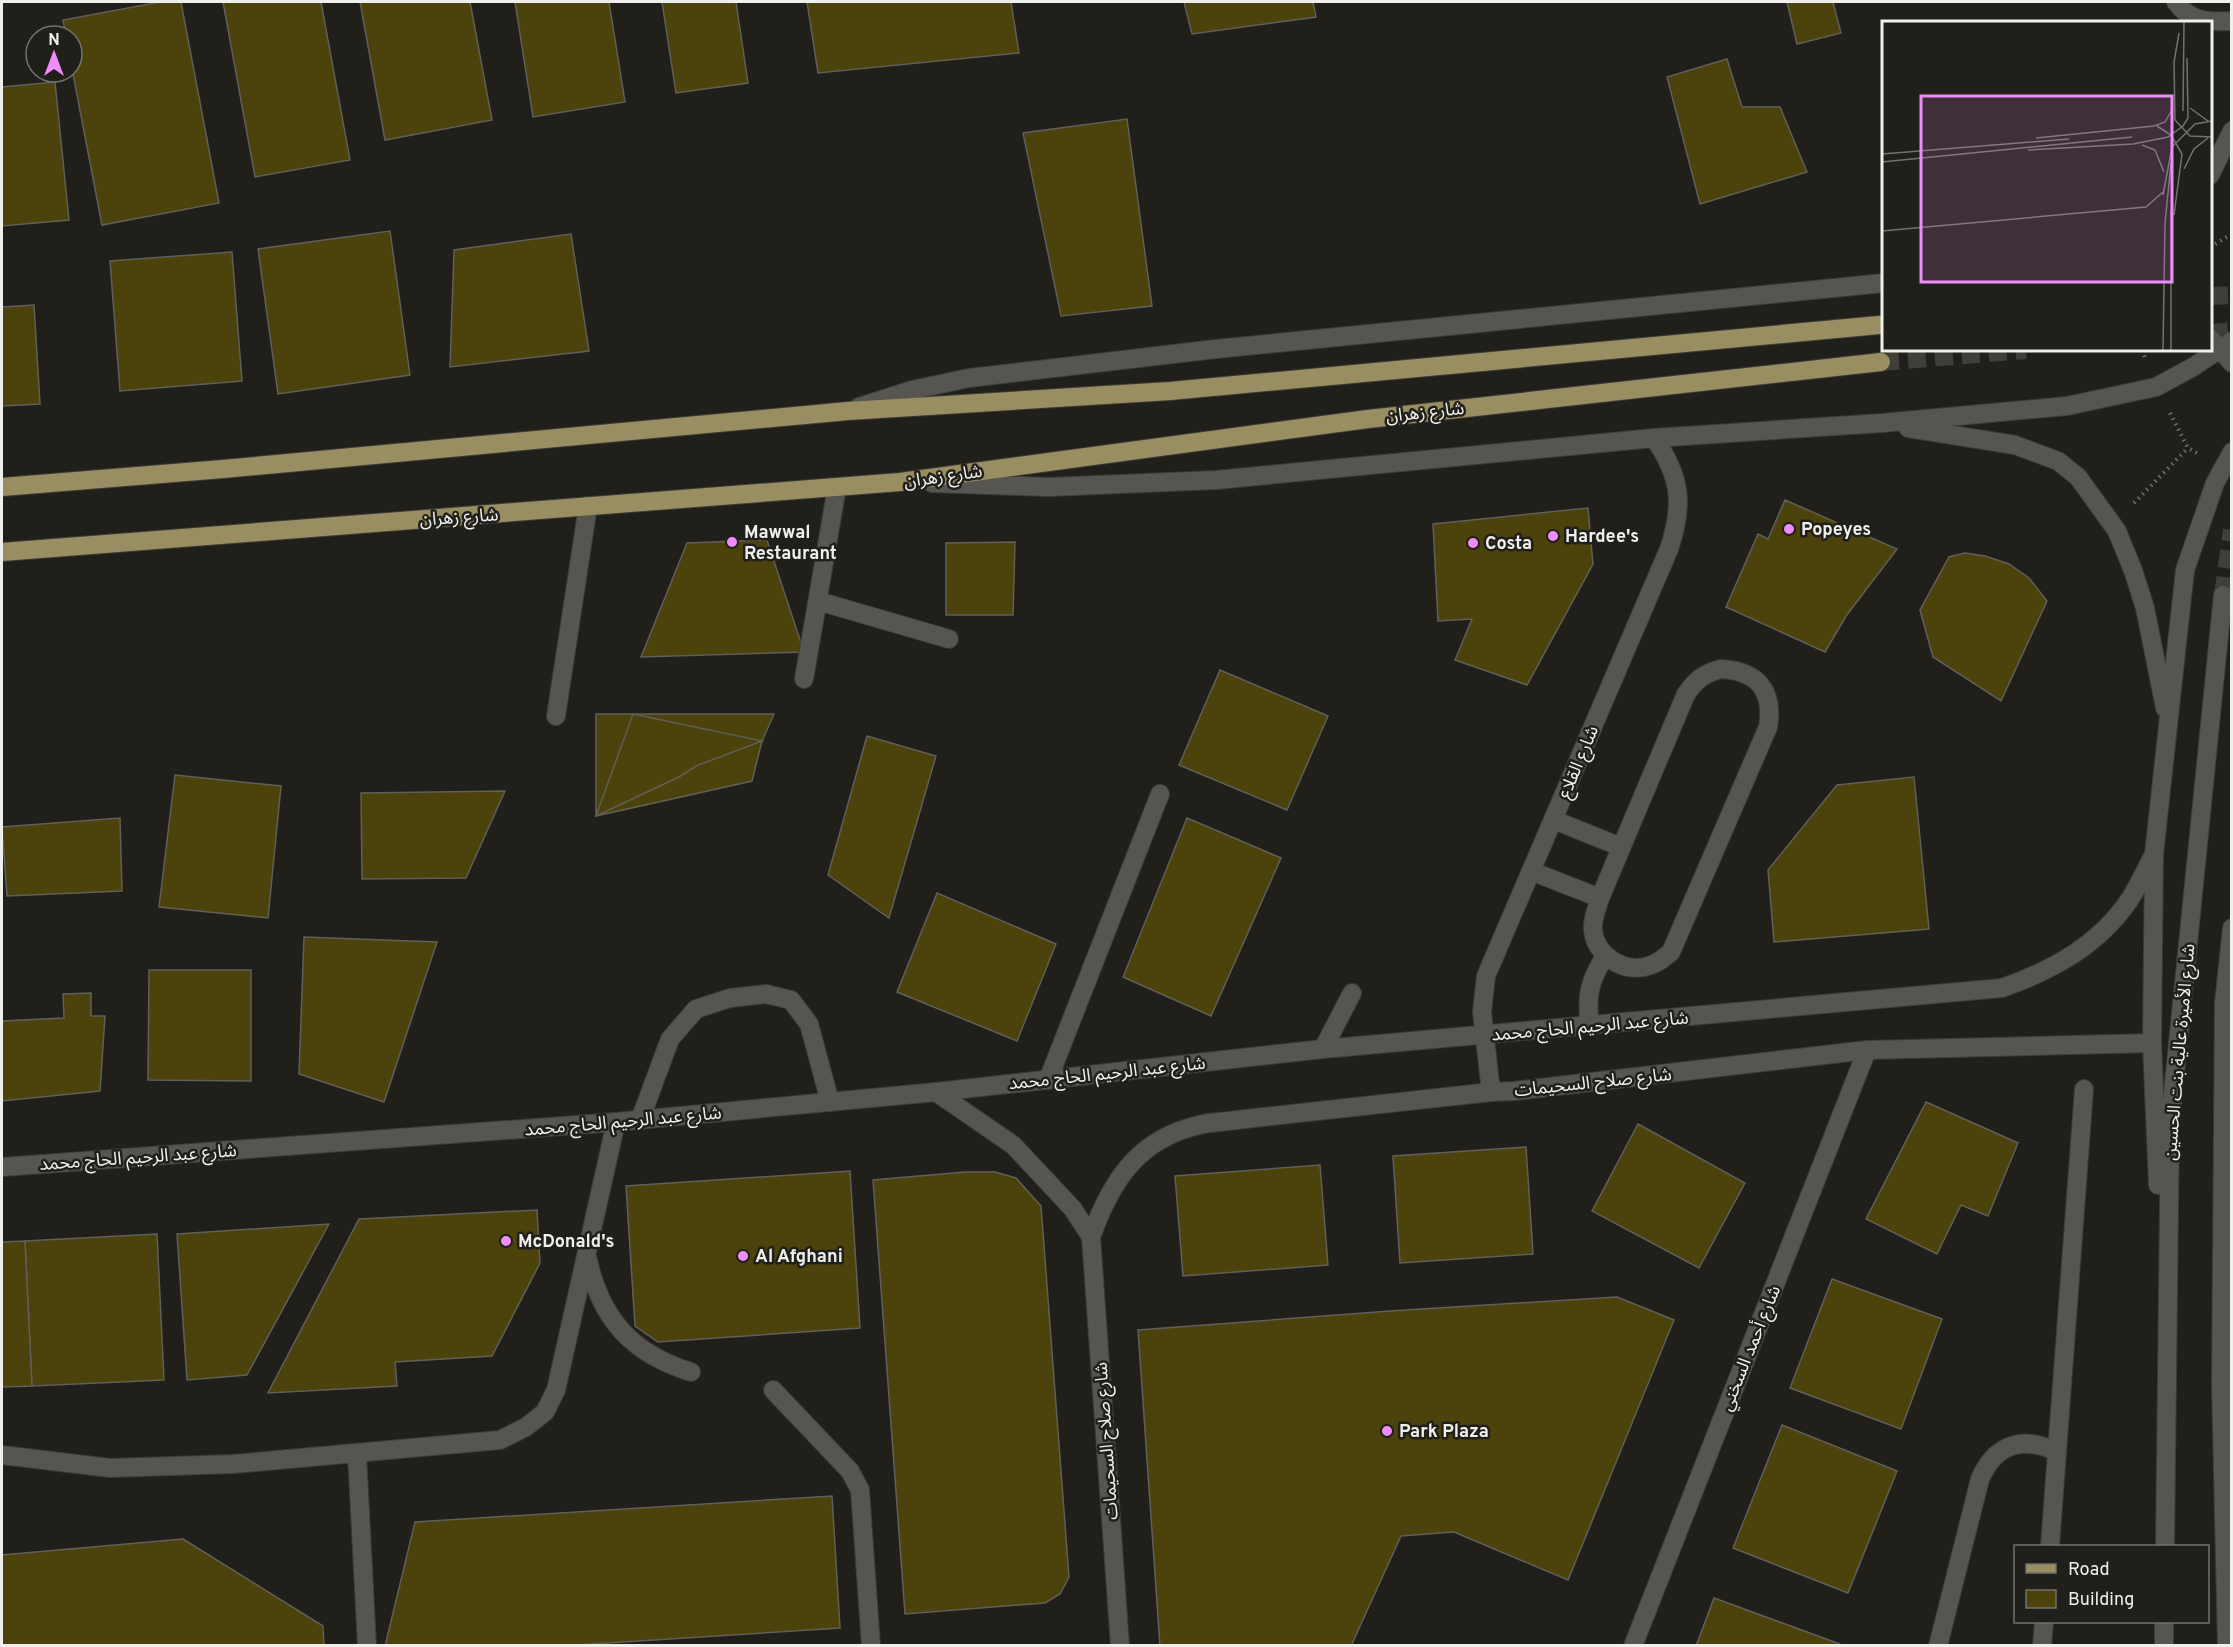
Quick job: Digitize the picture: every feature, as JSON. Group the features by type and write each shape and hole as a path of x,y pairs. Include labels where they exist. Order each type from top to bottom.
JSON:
{"main road":[{"path":"2,487 270,465 848,411 1170,392 1879,324"},
{"name":"شارع زهران","path":"2,552 900,482 1368,419 1881,362"}],"street":[{"path":"2176,2 2186,14 2202,21"},
{"path":"2212,22 2232,21"},
{"path":"2212,173 2232,131"},
{"path":"848,411 912,390 969,378 1216,349 1882,283"},
{"path":"2221,343 2232,363"},
{"path":"900,482 1049,487 1168,484 1654,438 1882,423 2067,406 2156,387 2193,367 2212,351"},
{"path":"1882,423 2015,445 2058,461 2078,477 2117,531 2130,563 2145,609 2168,722"},
{"name":"شارع القلاع","path":"1491,1092 1482,1012 1486,976 1677,526 1680,502 1676,479 1667,457 1654,438"},
{"path":"2167,1391 2152,1042 2154,854 2185,570 2215,483 2228,459"},
{"path":"804,679 837,487"},
{"path":"556,716 588,506"},
{"name":"شارع الأميرة عالية بنت الحسين","path":"2165,1545 2170,1123 2223,595"},
{"path":"818,601 950,639"},
{"path":"1720,669 1736,670 1749,675 1761,685 1768,698 1770,713 1768,727 1671,952 1660,961 1646,967 1632,968 1618,964 1605,956 1596,944 1593,929 1594,915 1621,847 1686,694 1694,682 1706,673 1720,669"},
{"path":"1047,1080 1160,794"},
{"path":"1554,820 1621,847"},
{"name":"شارع عبد الرحيم الحاج محمد","path":"2,1167 640,1120 936,1092 1323,1049 2002,988 2038,975 2072,956 2103,932 2130,899 2154,854"},
{"path":"1531,871 1600,898"},
{"path":"2227,1646 2221,1384 2224,1003 2232,928"},
{"path":"1590,1026 1589,989 1595,972 1605,956"},
{"path":"1323,1049 1352,993"},
{"path":"640,1120 670,1039 696,1009 730,998 766,994 791,1000 809,1024 830,1102"},
{"name":"شارع صلاح السحيمات","path":"1120,1646 1091,1237 1103,1204 1137,1156 1155,1143 1200,1125 1236,1120 1514,1091 1867,1050 2152,1042"},
{"name":"شارع أحمد السخني","path":"1633,1646 1867,1050"},
{"path":"2050,1545 2084,1089"},
{"name":"شارع صلاح السحيمات","path":"936,1092 1013,1144 1073,1209 1091,1237"},
{"path":"2,1455 110,1468 233,1464 500,1440 526,1427 544,1412 556,1390 616,1122"},
{"path":"587,1255 600,1300 613,1321 629,1339 648,1354 669,1365 691,1372"},
{"path":"2221,1384 2232,1274"},
{"path":"773,1390 850,1471 860,1490 871,1646"},
{"path":"1938,1646 1985,1467 1993,1457 2016,1444 2037,1444 2057,1452"},
{"path":"357,1454 367,1646"},
{"path":"2042,1646 2044,1623"},
{"path":"2164,1623 2164,1646"}],"path":[{"path":"2212,247 2232,234"},
{"path":"2142,351 2156,387 2188,448 2228,459"},
{"path":"2110,521 2130,506 2188,448"}],"building":[{"path":"160,2 181,2 219,203 102,225 75,84 84,84 84,24 64,24 63,20"},
{"path":"223,2 321,2 350,160 255,177"},
{"path":"360,2 470,2 492,120 385,140"},
{"path":"515,2 609,2 625,102 533,117"},
{"path":"662,2 736,2 748,83 676,93"},
{"path":"807,2 1011,2 1019,53 818,73"},
{"path":"1184,2 1313,2 1316,17 1192,34"},
{"path":"1787,2 1833,2 1841,33 1797,44"},
{"path":"1727,59 1742,107 1780,107 1807,172 1700,204 1667,77"},
{"path":"55,84 69,220 2,226 2,87"},
{"path":"1127,119 1152,306 1061,316 1023,133"},
{"path":"390,231 410,375 278,394 258,249"},
{"path":"571,234 589,351 450,367 454,250"},
{"path":"232,252 242,381 120,391 110,261"},
{"path":"34,305 40,404 2,406 2,307"},
{"path":"1785,500 1897,549 1846,616 1825,652 1726,607 1758,534 1768,539"},
{"path":"1588,508 1593,564 1527,685 1455,660 1472,619 1438,621 1433,524"},
{"path":"767,540 804,652 641,657 687,543"},
{"path":"1015,542 1013,615 946,615 946,543"},
{"path":"1965,553 1985,556 2009,564 2029,578 2047,601 2001,701 1933,657 1920,610 1949,557"},
{"path":"1220,670 1328,716 1287,810 1179,765"},
{"path":"596,714 774,714 762,741 752,781 596,816"},
{"path":"633,714 762,741 696,766 679,777 596,816"},
{"path":"867,736 936,756 889,918 828,875"},
{"path":"175,775 281,786 268,918 159,907"},
{"path":"1914,777 1929,929 1774,942 1768,870 1837,785"},
{"path":"505,791 466,878 362,879 361,793"},
{"path":"120,818 122,891 7,896 2,827"},
{"path":"1187,818 1281,858 1211,1016 1123,977"},
{"path":"937,893 1056,944 1017,1041 897,992"},
{"path":"304,937 437,942 384,1102 299,1074"},
{"path":"149,970 251,970 251,1081 148,1080"},
{"path":"91,993 91,1016 105,1016 100,1091 2,1101 2,1021 64,1018 63,994"},
{"path":"1926,1102 2018,1143 1988,1216 1961,1205 1937,1254 1866,1219"},
{"path":"1638,1124 1745,1183 1699,1268 1592,1211"},
{"path":"1526,1147 1533,1254 1400,1263 1393,1156"},
{"path":"1320,1165 1328,1265 1183,1276 1175,1176"},
{"name":"Al Afghani","path":"850,1171 860,1328 658,1342 635,1326 626,1186"},
{"path":"965,1172 995,1172 1016,1178 1041,1206 1069,1577 1060,1594 1045,1603 905,1614 873,1180"},
{"path":"537,1210 540,1263 492,1356 395,1362 397,1386 268,1393 359,1219"},
{"path":"329,1224 247,1375 187,1380 177,1234"},
{"path":"157,1234 164,1380 32,1386 25,1241"},
{"path":"25,1241 32,1386 2,1387 2,1242"},
{"path":"1832,1279 1942,1319 1901,1429 1790,1388"},
{"name":"Park Plaza","path":"1617,1297 1674,1320 1568,1580 1454,1532 1401,1536 1351,1646 1160,1646 1138,1330"},
{"path":"1782,1425 1897,1471 1848,1593 1733,1548"},
{"path":"832,1496 840,1628 560,1646 385,1646 415,1522"},
{"path":"183,1539 323,1626 324,1646 2,1646 2,1555"},
{"path":"1714,1598 1840,1644 1840,1646 1696,1646"}],"tunnel":[{"path":"2212,296 2232,295"},
{"path":"2212,333 2232,331"},
{"path":"1881,362 2014,351"},
{"path":"2223,595 2232,530"}],"place":[{"name":"Popeyes","path":"1789,529"},
{"name":"Hardee's","path":"1553,536"},
{"name":"Mawwal Restaurant","path":"732,542"},
{"name":"Costa","path":"1473,543"},
{"name":"McDonald's","path":"506,1241"},
{"name":"Al Afghani","path":"743,1256"},
{"name":"Park Plaza","path":"1387,1431"}]}
